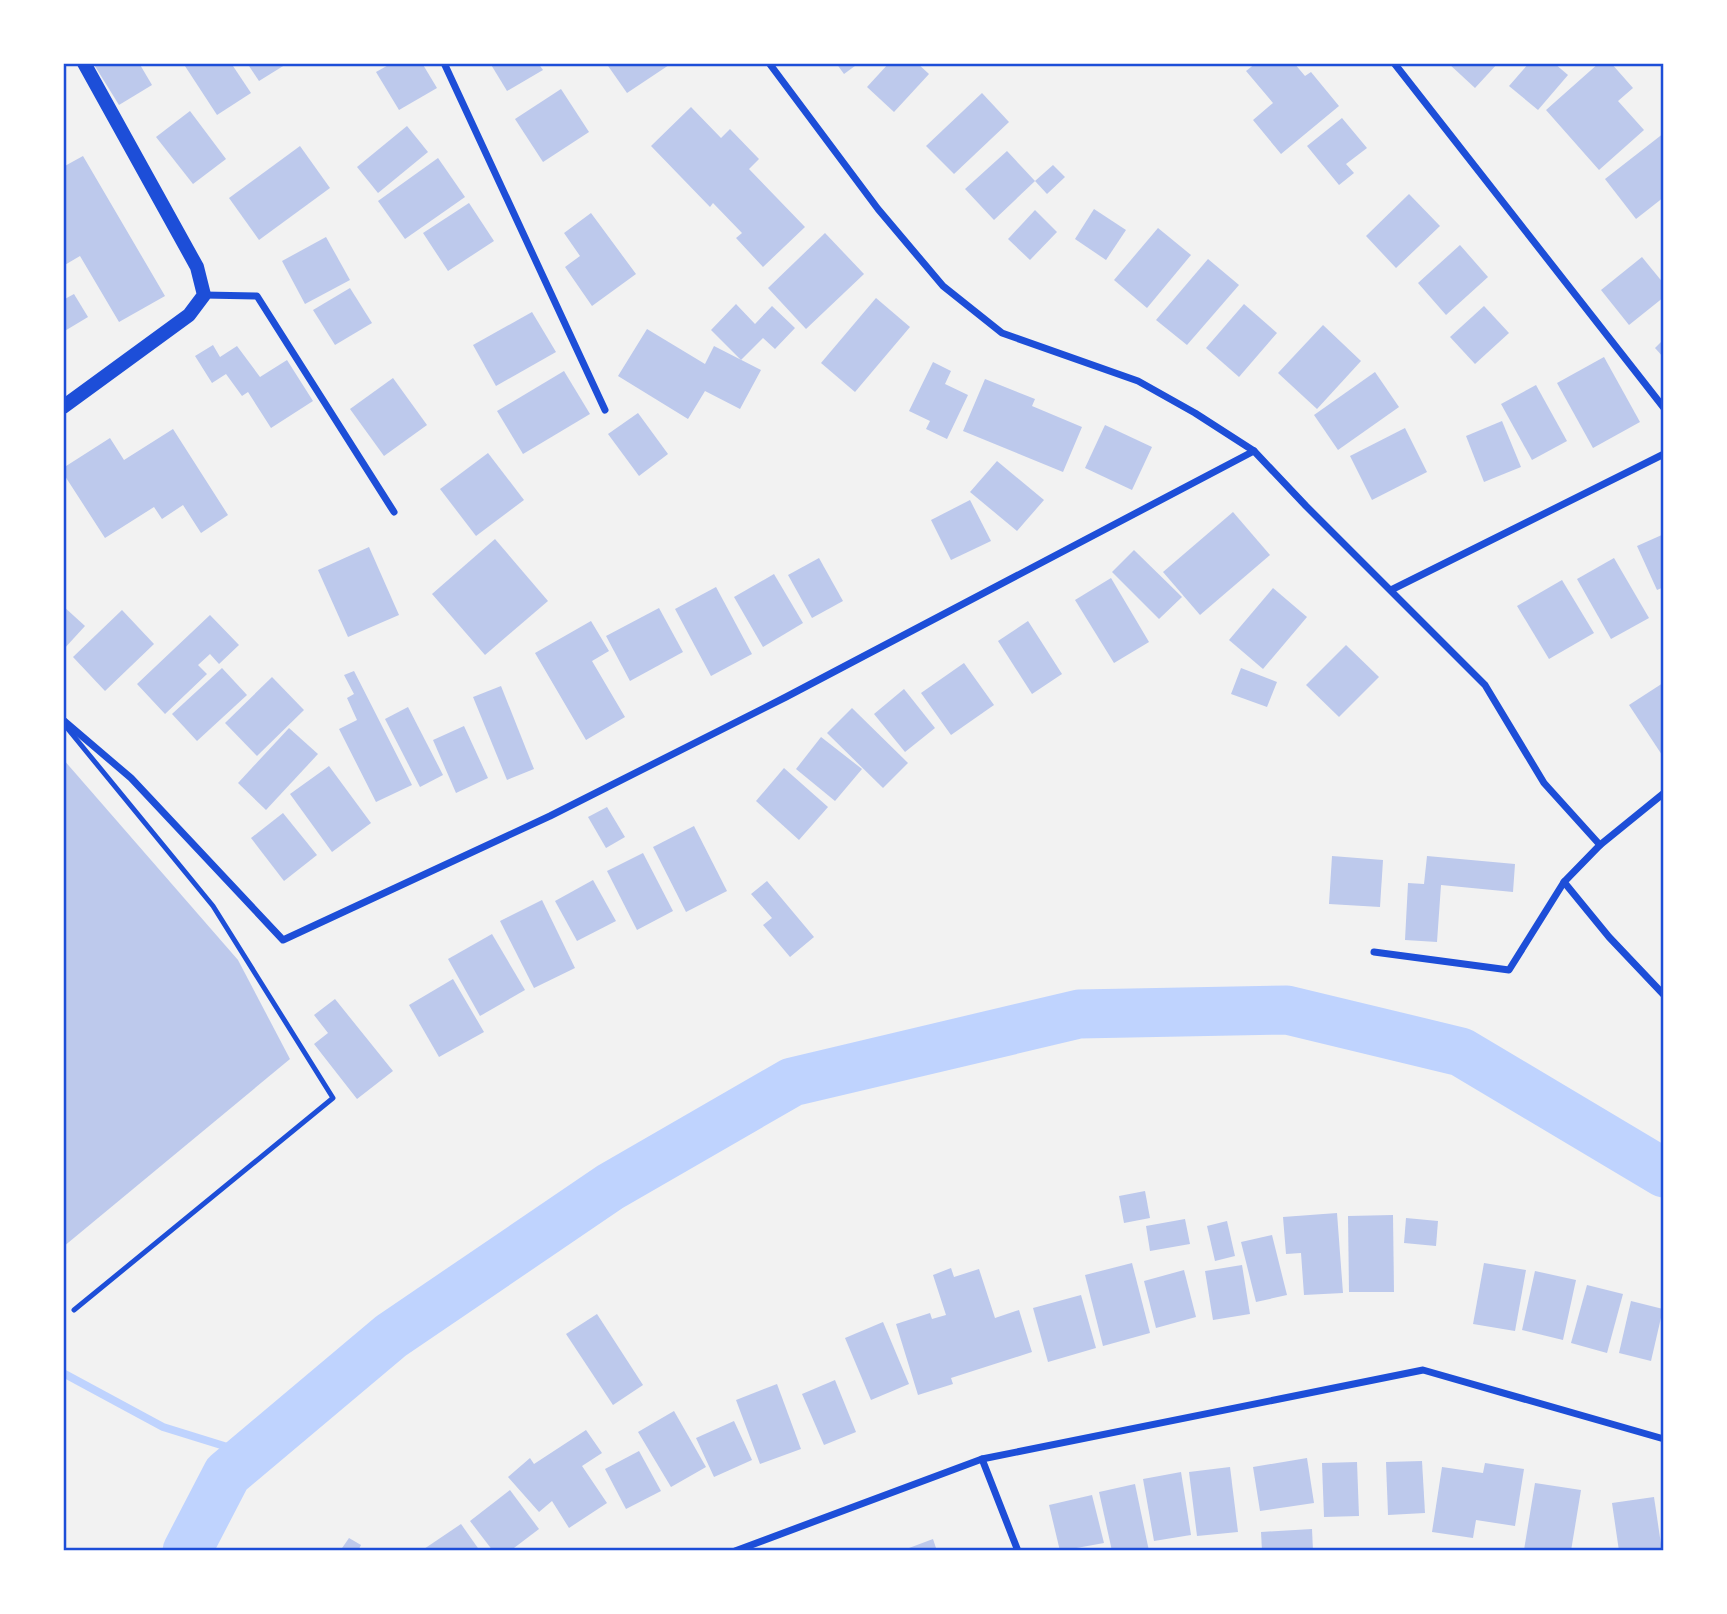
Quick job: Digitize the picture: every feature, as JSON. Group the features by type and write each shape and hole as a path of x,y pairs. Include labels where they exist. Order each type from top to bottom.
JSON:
{"main road":[{"path":"63,407 189,315 205,295 197,267 84,63"}],"street":[{"path":"444,63 605,410"},
{"path":"769,63 878,209 943,286 1002,333 1138,381 1254,451 1485,685 1544,783 1600,845"},
{"path":"1394,63 1664,408"},
{"path":"205,295 257,296 394,512"},
{"path":"63,722 131,778 283,940 550,816 786,697 1254,451"},
{"path":"1391,590 1664,454"},
{"path":"1374,953 1509,970 1564,882 1600,845 1664,793"},
{"path":"1564,882 1609,937 1664,995"},
{"path":"735,1551 982,1459 1423,1370 1664,1439"},
{"path":"982,1459 1018,1551"}],"lane":[{"path":"63,722 213,906 332,1098 74,1310"}],"building":[{"path":"93,63 139,63 152,85 119,105"},
{"path":"183,63 231,63 251,93 217,115"},
{"path":"247,63 288,63 259,81"},
{"path":"392,63 422,63 437,88 399,110 376,72"},
{"path":"490,63 538,63 543,70 507,91"},
{"path":"606,63 668,63 669,65 627,93"},
{"path":"836,63 859,63 844,74"},
{"path":"889,63 917,63 929,74 894,112 867,87"},
{"path":"1256,63 1294,63 1305,76 1311,72 1339,106 1281,154 1253,120 1273,103 1246,71"},
{"path":"1448,63 1498,63 1475,88"},
{"path":"1529,63 1554,63 1568,75 1538,110 1509,86"},
{"path":"1599,63 1611,63 1633,88 1618,101 1644,130 1599,170 1546,110"},
{"path":"561,89 589,132 543,162 515,119"},
{"path":"982,93 1009,122 954,174 926,146"},
{"path":"691,107 721,138 730,129 759,159 749,169 805,227 763,267 736,238 742,233 713,203 710,207 651,146"},
{"path":"190,111 226,159 193,184 156,137"},
{"path":"1342,118 1367,148 1346,164 1354,173 1339,185 1307,146"},
{"path":"407,126 428,152 378,193 357,167"},
{"path":"1664,133 1664,197 1636,219 1605,179"},
{"path":"300,146 330,188 259,240 229,198"},
{"path":"1007,151 1035,181 994,220 965,189"},
{"path":"83,156 165,296 119,322 80,256 63,266 63,167"},
{"path":"438,158 465,197 405,239 378,201"},
{"path":"1053,165 1065,177 1047,194 1035,181"},
{"path":"1409,194 1440,226 1396,268 1366,236"},
{"path":"469,203 494,241 448,271 423,233"},
{"path":"1094,209 1126,230 1106,260 1075,239"},
{"path":"1035,210 1057,232 1030,260 1008,239"},
{"path":"591,213 636,274 592,306 565,267 580,256 564,233"},
{"path":"1158,228 1191,255 1147,308 1114,280"},
{"path":"825,233 864,274 806,329 768,288"},
{"path":"326,237 350,280 305,304 282,261"},
{"path":"1460,245 1488,277 1446,315 1418,283"},
{"path":"1642,257 1664,284 1664,297 1629,325 1601,290"},
{"path":"1208,259 1239,285 1187,345 1156,320"},
{"path":"350,288 372,323 335,345 313,310"},
{"path":"74,294 88,317 63,332 63,300"},
{"path":"876,298 910,327 855,392 821,363"},
{"path":"736,304 755,324 772,306 795,328 775,349 763,338 741,360 711,330"},
{"path":"1244,304 1277,333 1239,377 1206,348"},
{"path":"1484,306 1509,333 1475,364 1450,337"},
{"path":"532,312 556,352 496,386 473,345"},
{"path":"1323,325 1361,361 1317,409 1278,373"},
{"path":"647,329 705,364 714,346 761,370 740,409 705,391 688,419 618,376"},
{"path":"1664,339 1664,358 1655,348"},
{"path":"213,345 220,357 237,346 260,377 287,360 313,401 271,428 248,392 242,396 226,374 212,383 195,356"},
{"path":"1604,357 1640,422 1593,448 1557,383"},
{"path":"933,362 951,371 945,384 968,395 947,439 926,429 930,421 909,411"},
{"path":"564,371 590,414 523,454 497,411"},
{"path":"1375,372 1399,407 1338,450 1314,415"},
{"path":"393,378 427,425 384,456 350,409"},
{"path":"985,379 1035,399 1032,406 1082,427 1063,472 963,431"},
{"path":"1536,385 1567,441 1532,460 1501,404"},
{"path":"638,413 668,454 639,476 608,434"},
{"path":"1502,421 1521,467 1484,482 1466,436"},
{"path":"1105,425 1152,447 1132,490 1085,468"},
{"path":"1405,428 1427,472 1372,500 1350,456"},
{"path":"173,429 228,515 201,533 183,505 162,519 154,507 105,538 63,473 63,468 110,438 124,460"},
{"path":"488,453 524,500 476,536 440,489"},
{"path":"997,461 1044,500 1017,531 970,492"},
{"path":"970,500 991,541 951,560 931,520"},
{"path":"1233,512 1270,555 1200,615 1163,572"},
{"path":"1664,534 1664,587 1657,590 1637,546"},
{"path":"495,539 548,601 485,655 432,594"},
{"path":"369,547 399,615 348,637 318,570"},
{"path":"1134,550 1182,597 1159,619 1112,572"},
{"path":"819,558 843,601 812,618 788,575"},
{"path":"1614,558 1649,618 1611,639 1577,579"},
{"path":"774,574 803,623 763,647 734,597"},
{"path":"1111,578 1149,642 1114,663 1075,600"},
{"path":"1562,580 1594,633 1549,659 1517,606"},
{"path":"716,587 752,654 711,676 675,609"},
{"path":"1273,588 1307,617 1263,669 1229,640"},
{"path":"63,606 85,626 63,650"},
{"path":"659,608 683,652 630,681 606,636"},
{"path":"122,610 154,644 105,691 73,657"},
{"path":"210,615 239,645 219,664 210,654 198,665 207,674 165,714 137,684"},
{"path":"591,621 609,651 592,661 625,717 586,740 535,653"},
{"path":"1028,621 1062,674 1032,694 998,641"},
{"path":"1346,645 1379,677 1339,717 1306,685"},
{"path":"964,663 994,705 951,735 921,693"},
{"path":"222,668 247,695 197,741 172,714"},
{"path":"1241,668 1277,682 1267,707 1231,694"},
{"path":"354,671 412,785 376,802 339,729 357,720 347,698 354,694 344,675"},
{"path":"272,677 304,710 257,756 225,723"},
{"path":"1663,683 1664,754 1662,755 1629,705"},
{"path":"501,686 534,769 507,780 473,697"},
{"path":"904,689 935,728 905,752 874,714"},
{"path":"408,707 443,775 420,787 385,719"},
{"path":"852,708 908,763 883,788 827,733"},
{"path":"464,726 488,778 456,793 433,740"},
{"path":"289,728 318,754 266,810 238,783"},
{"path":"821,737 862,769 835,801 796,769"},
{"path":"63,759 238,960 290,1059 63,1247"},
{"path":"329,766 371,823 332,852 290,794"},
{"path":"784,768 828,807 799,840 756,801"},
{"path":"607,807 625,837 606,848 588,817"},
{"path":"283,813 317,855 284,881 251,838"},
{"path":"694,826 727,891 686,912 653,847"},
{"path":"643,853 673,911 637,930 607,871"},
{"path":"1332,856 1383,860 1380,907 1329,904"},
{"path":"1427,856 1515,864 1513,892 1441,885 1437,942 1405,940 1408,883 1424,884"},
{"path":"593,880 616,921 577,941 555,901"},
{"path":"767,881 814,937 790,957 763,925 772,918 751,894"},
{"path":"542,900 575,968 534,988 500,921"},
{"path":"492,934 525,990 480,1016 448,959"},
{"path":"453,979 484,1032 439,1057 409,1005"},
{"path":"335,999 393,1071 357,1099 314,1044 328,1033 314,1015"},
{"path":"1145,1191 1150,1218 1124,1223 1119,1196"},
{"path":"1337,1213 1343,1293 1304,1295 1301,1253 1286,1254 1283,1217"},
{"path":"1393,1215 1394,1292 1349,1292 1348,1216"},
{"path":"1406,1218 1438,1221 1436,1246 1404,1243"},
{"path":"1185,1219 1190,1244 1150,1251 1146,1226"},
{"path":"1227,1221 1235,1256 1215,1261 1207,1226"},
{"path":"1272,1235 1287,1295 1256,1302 1241,1242"},
{"path":"1132,1263 1150,1333 1103,1346 1085,1275"},
{"path":"1484,1263 1526,1270 1515,1331 1473,1324"},
{"path":"1242,1265 1250,1314 1213,1320 1205,1271"},
{"path":"951,1268 954,1277 979,1269 995,1318 1019,1310 1032,1352 951,1378 953,1384 918,1395 896,1324 930,1313 932,1319 946,1315 933,1275"},
{"path":"1184,1270 1196,1317 1156,1328 1144,1281"},
{"path":"1535,1271 1576,1280 1563,1340 1522,1330"},
{"path":"1587,1285 1623,1294 1607,1353 1571,1343"},
{"path":"1081,1295 1096,1348 1048,1362 1033,1308"},
{"path":"1631,1301 1663,1309 1651,1361 1619,1353"},
{"path":"597,1314 643,1385 613,1405 566,1334"},
{"path":"883,1322 909,1384 871,1400 845,1338"},
{"path":"835,1380 856,1432 824,1445 802,1394"},
{"path":"777,1384 801,1449 760,1464 736,1400"},
{"path":"674,1411 706,1467 671,1487 638,1432"},
{"path":"734,1421 752,1460 714,1477 696,1438"},
{"path":"586,1430 602,1453 582,1466 607,1503 569,1528 552,1501 539,1512 508,1477 530,1458 534,1464"},
{"path":"639,1451 661,1491 626,1509 605,1469"},
{"path":"1307,1458 1314,1503 1260,1511 1253,1467"},
{"path":"1422,1461 1425,1513 1388,1515 1386,1462"},
{"path":"1357,1462 1359,1516 1324,1517 1322,1463"},
{"path":"1485,1463 1524,1469 1515,1526 1476,1520 1473,1538 1432,1532 1442,1467 1483,1473"},
{"path":"1230,1467 1238,1532 1197,1536 1189,1472"},
{"path":"1181,1472 1191,1535 1154,1541 1143,1479"},
{"path":"1535,1483 1581,1490 1571,1551 1524,1550"},
{"path":"1135,1484 1149,1551 1112,1551 1099,1492"},
{"path":"510,1490 539,1529 510,1551 493,1551 470,1521"},
{"path":"1092,1495 1104,1543 1060,1551 1049,1505"},
{"path":"1654,1497 1662,1551 1619,1551 1612,1503"},
{"path":"461,1524 480,1551 421,1551"},
{"path":"1312,1529 1313,1551 1262,1551 1261,1532"},
{"path":"349,1538 361,1545 358,1551 340,1551"},
{"path":"933,1539 937,1551 901,1551"}],"waterway":[{"path":"187,1551 227,1474 391,1336 610,1187 792,1082 1079,1014 1287,1010 1461,1052 1664,1173"},
{"path":"63,1373 163,1427 250,1454"}]}
